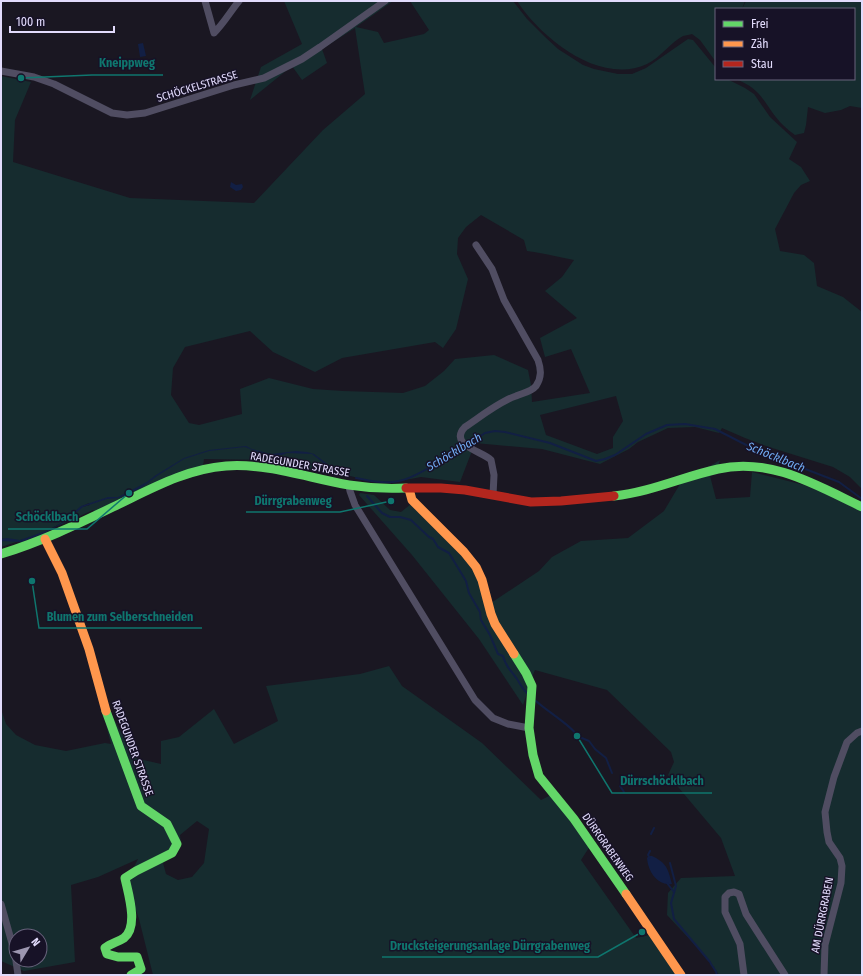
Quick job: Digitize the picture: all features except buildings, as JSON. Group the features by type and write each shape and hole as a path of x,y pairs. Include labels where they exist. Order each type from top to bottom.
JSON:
{"street":[{"path":"205,1 214,33 222,25 238,1"},
{"name":"SCHÖCKELSTRASSE","path":"1,71 34,77 54,84 112,113 127,115 145,113 234,85 264,78 314,51 384,1"},
{"path":"476,245 492,269 504,300 538,360 541,370 539,380 535,388 506,401 461,431 460,436 466,445 491,460 494,475 493,495"},
{"name":"RADEGUNDER STRASSE","path":"1,554 45,539 171,480 208,468 231,465 261,468 349,486 383,489 452,488 517,500 542,502 580,500 642,492 721,468 763,466 800,479 862,508"},
{"path":"349,486 355,505 475,700 494,718 508,724 529,728"},
{"name":"DÜRRGRABENWEG","path":"409,489 412,500 476,566 482,580 495,624 526,673 532,686 529,728 533,755 539,776 596,849 681,975"},
{"name":"RADEGUNDER STRASSE","path":"45,539 62,573 89,649 102,699 141,806 167,824 178,844 172,853 125,878 131,901 132,922 130,930 126,936 104,948 107,954 114,957 122,959 137,957 141,969 131,975"},
{"name":"AM DÜRRGRABEN","path":"824,975 825,945 841,883 842,866 840,858 829,842 825,812 827,799 847,742 857,732 862,731"},
{"path":"744,975 740,944 725,912 726,897 729,893 734,892 739,894 746,914 785,975"},
{"path":"1,904 15,954 18,975"}],"green space":[{"path":"284,1 393,1 356,27 378,32 384,43 424,34 429,30 410,1 513,1 527,19 558,49 583,65 618,74 632,74 646,68 688,39 693,40 715,67 715,80 729,80 754,94 770,117 797,142 789,159 801,167 810,181 801,185 794,193 775,229 780,251 804,255 814,263 817,286 843,297 862,312 862,489 850,477 833,467 769,447 722,428 719,433 695,427 668,428 638,442 629,449 600,464 542,449 475,443 460,482 421,477 400,481 375,482 325,470 300,468 290,469 270,460 204,459 203,466 96,512 93,510 58,526 82,507 90,505 89,503 78,509 61,523 35,536 20,540 1,539 1,76 31,82 15,120 13,162 130,198 254,203 323,130 365,94 355,28 322,49 327,63 302,80 292,66 250,100 261,67 302,44","holes":["481,215 524,240 527,251 574,260 562,277 545,291 577,318 540,338 545,357 571,349 590,393 532,402 528,370 494,355 455,359 444,371 425,386 403,393 313,389 269,378 240,389 242,414 199,425 189,423 171,395 173,368 185,347 250,331 273,352 315,372 342,358 435,342 443,348 456,329 468,279 457,254 458,238 466,227","616,396 623,421 613,437 613,448 597,454 546,435 540,415"]},
{"path":"517,1 745,1 742,8 715,8 715,61 700,40 692,34 683,36 674,42 647,64 629,69 610,69 573,55 541,30"},
{"path":"746,1 862,1 862,108 850,106 841,110 825,113 808,107 804,133 795,135 784,126 758,93 745,83 738,80 855,80 855,8 742,8"},
{"path":"720,460 716,472 710,476 716,499 750,497 752,472 804,485 832,496 862,511 862,975 719,975 709,960 667,915 668,893 681,878 735,876 721,838 668,775 674,762 671,752 607,690 535,670 532,677 506,640 491,603 539,571 552,557 581,541 628,538 664,511 680,484"},
{"path":"360,493 374,495 390,510 401,512 411,504 458,551 473,569 529,687 523,705 479,639 412,555 359,495"},
{"path":"1,541 19,541 1,547"},
{"path":"389,666 402,686 482,743 541,800 551,795 592,843 581,860 636,938 654,934 683,975 153,975 139,919 126,883 138,859 98,877 71,885 75,962 48,967 48,928 8,928 8,964 1,961 1,709 6,724 16,735 35,745 66,751 105,743 111,744 103,713 107,706 135,758 161,764 161,741 179,737 214,709 234,744 278,721 266,686 360,674","holes":["197,821 209,829 204,863 192,877 178,880 166,874 163,863 181,843 180,835"]},
{"path":"17,968 41,968 24,971"}],"water":[{"path":"143,43 146,56 140,57 138,44"},
{"path":"231,182 236,185 242,184 243,187 241,190 236,191 230,187"},
{"path":"246,446 271,454 296,451 314,454 341,474 358,478 336,473 312,454 287,453 282,455 272,455 261,453 245,447 209,451 184,459 141,488 119,498 107,499 83,507 63,523 45,533 22,542 1,541 1,539 7,538 20,540 51,529 63,522 81,506 108,497 118,497 147,482 184,458 209,450"},
{"path":"652,856 664,864 668,870 672,884 662,883 654,877 649,868 647,858"}],"waterway":[{"name":"Schöcklbach","path":"468,444 485,433 495,431 505,432 550,443 596,461 615,455 646,434 667,425 685,424 715,429 756,450 839,482 862,499"},
{"name":"Schöcklbach","path":"356,478 383,482 394,482 406,479 432,466 464,446"},
{"path":"367,496 382,513 390,517 400,517 411,520 433,539 438,547 449,553 466,581 469,593 480,612 481,620 490,635 498,654 503,656 507,666 529,695"},
{"path":"536,701 571,729 577,736 589,741 595,749 606,758 612,773"},
{"path":"620,786 624,792"},
{"path":"651,834 654,828"},
{"path":"650,851 648,855 650,858"},
{"path":"670,863 676,886 671,903 674,919 710,962 717,975"},
{"path":"667,883 674,892"}],"traffic: fast":[{"path":"1,554 58,533 168,481 196,471 211,468 226,466 257,467 356,486 406,488"},
{"path":"614,496 654,488 705,472 737,466 756,467 792,475 862,507"},
{"path":"514,654 532,686 529,728 533,755 539,776 574,819 626,894"},
{"path":"106,711 141,806 167,824 177,844 172,853 125,878 130,900 132,918 131,926 124,938 105,948 107,954 118,957 137,957 141,969 131,975"}],"traffic: slow":[{"path":"409,489 412,500 464,552 476,567 482,580 495,624 514,654"},
{"path":"45,539 62,573 89,649 106,711"},
{"path":"626,894 681,975"}],"traffic: jam":[{"path":"406,488 465,490 531,502 614,496"}],"place":[{"name":"Kneippweg","path":"21,78"},
{"name":"Schöcklbach","path":"129,493"},
{"name":"Dürrgrabenweg","path":"391,501"},
{"name":"Blumen zum Selberschneiden","path":"32,581"},
{"name":"Dürrschöcklbach","path":"577,736"},
{"name":"Drucksteigerungsanlage Dürrgrabenweg","path":"642,932"}]}
